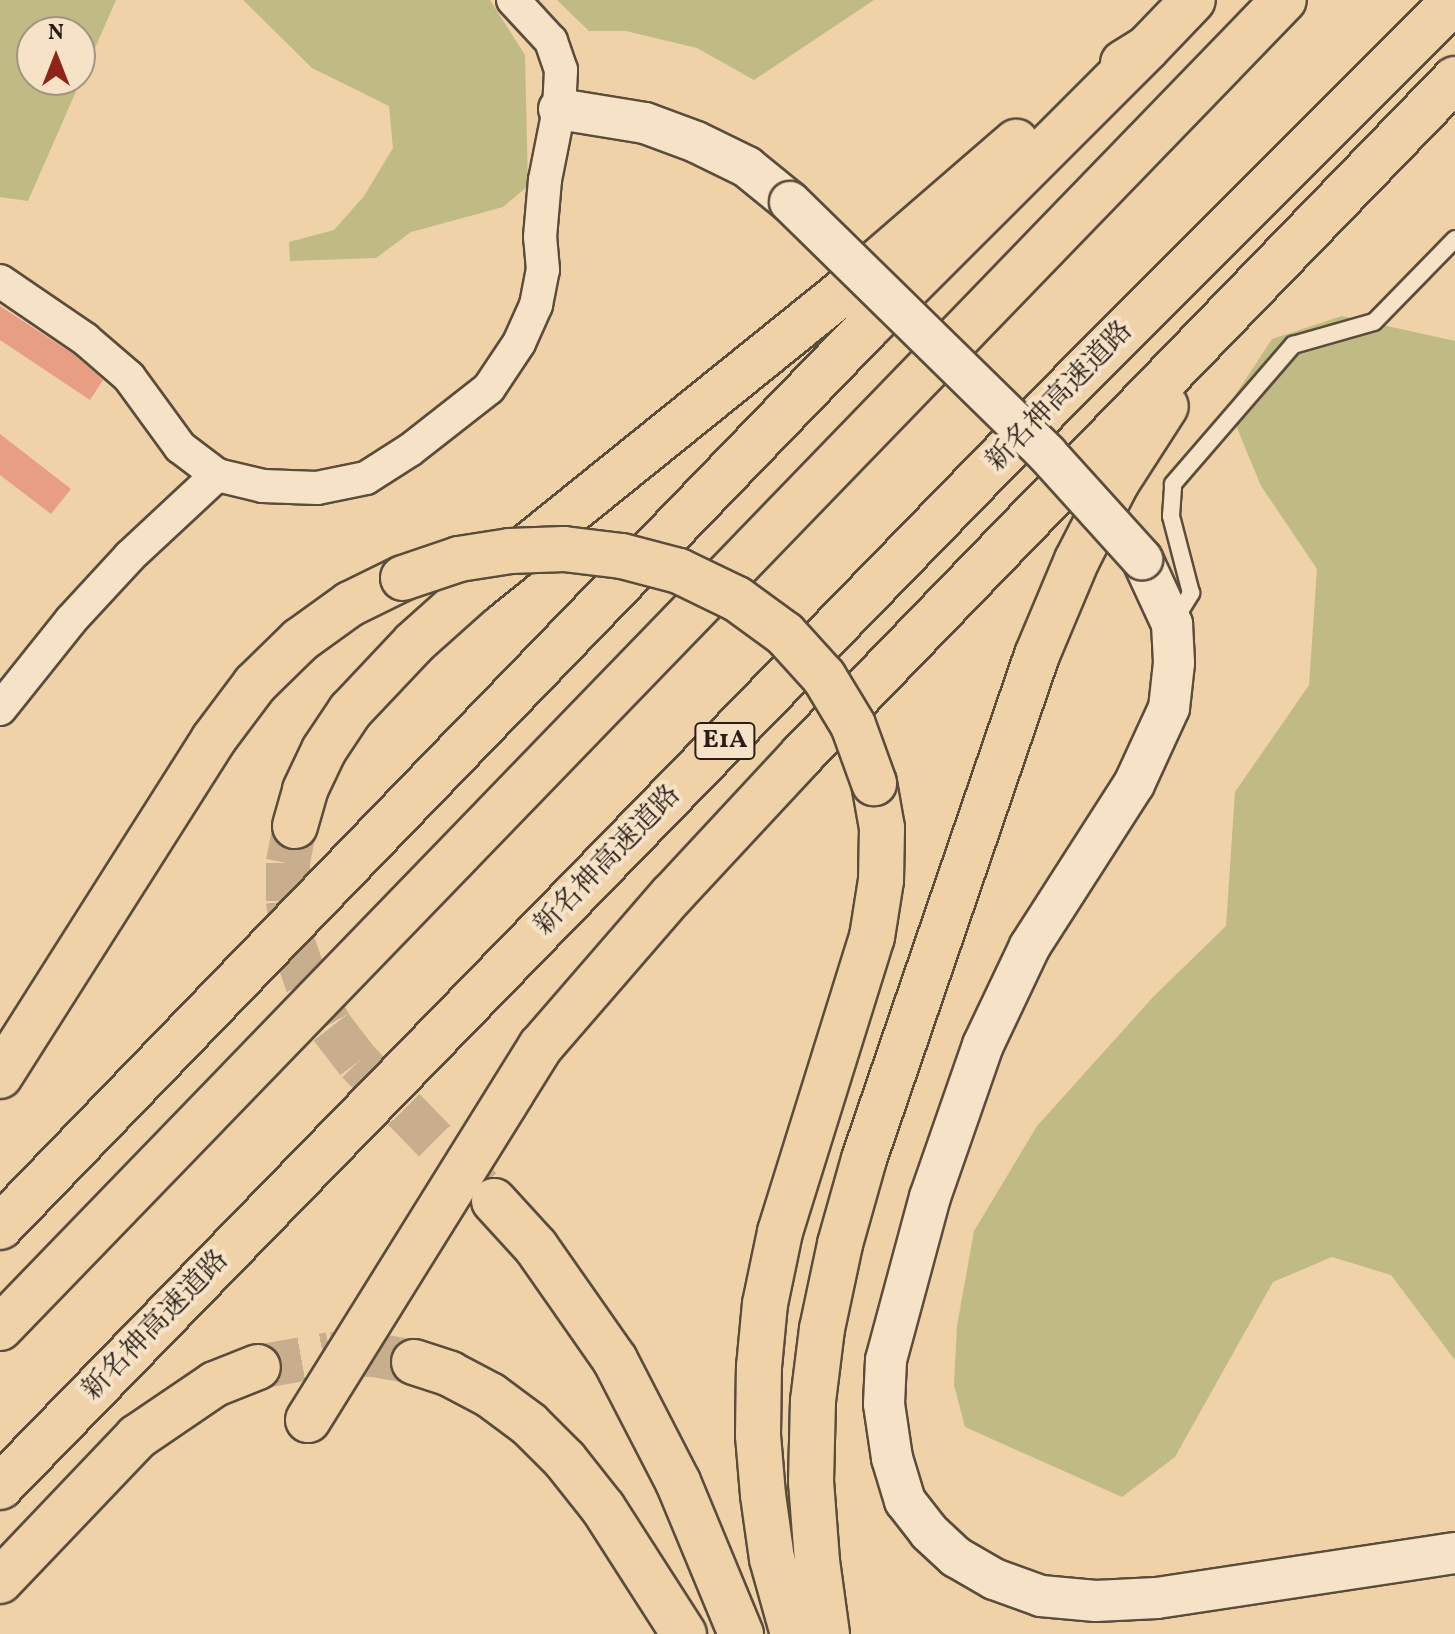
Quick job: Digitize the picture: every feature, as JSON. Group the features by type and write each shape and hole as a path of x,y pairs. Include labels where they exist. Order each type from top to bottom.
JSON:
{"highway":[{"path":"0,1227 869,326 1193,0"},
{"path":"0,1328 1284,0"},
{"name":"新名神高速道路","path":"0,1487 1077,378 1455,0"},
{"path":"295,826 305,790 324,750 350,711 414,643 471,592 846,289 1071,95 1147,48"},
{"path":"308,1420 541,1046 672,895 791,766 1455,79"},
{"path":"827,1634 811,1482 813,1401 837,1258 864,1159 1037,655 1077,560 1117,482 1153,423 1203,356 1293,249"},
{"path":"0,1076 213,740 255,684 300,640 350,604 403,578 459,559 510,551 564,549 622,556 679,571 737,599 785,634 824,677 853,725 874,783 882,828 881,880 872,937 780,1232 765,1304 758,1435 763,1495 772,1559 793,1634"},
{"path":"494,1201 536,1247 615,1360 678,1482 741,1634"},
{"path":"414,1362 450,1374 490,1395 529,1424 565,1460 603,1508 684,1634"},
{"path":"0,1581 137,1437 215,1384 258,1367"}],"street":[{"path":"0,281 85,339 129,377 180,447 217,475 263,486 317,488 366,478 410,450 489,388 519,343 536,305 543,270 540,237 545,180 559,109 561,70 551,41 513,0"},
{"path":"559,109 645,123 696,142 747,167 790,202 1047,454 1142,559 1172,624 1174,663 1169,708 1155,743 1134,784 1030,946 983,1045 930,1197 886,1360 884,1404 892,1458 905,1501 929,1532 956,1557 994,1579 1041,1596 1096,1601 1157,1598 1455,1553"},
{"path":"0,709 80,609 130,556 217,475"}],"lane":[{"path":"1172,624 1191,593 1171,516 1173,484 1293,345 1374,322 1455,239"}],"shaded area":[{"path":"0,0 116,0 96,46 96,16 16,16 16,96 74,96 28,201 0,197"},
{"path":"243,0 490,0 525,55 528,186 503,207 411,232 376,258 290,261 289,242 334,230 364,196 393,148 389,106 312,68"},
{"path":"557,0 874,0 754,80 697,48 626,31 589,31"},
{"path":"1342,316 1455,341 1455,1360 1391,1275 1332,1257 1273,1282 1175,1457 1122,1497 965,1427 954,1385 957,1326 974,1231 1037,1126 1154,996 1226,926 1235,792 1309,685 1317,569 1261,486 1228,406 1272,339"}],"building":[{"path":"0,306 75,355 103,380 90,400 0,340"},
{"path":"0,434 71,489 51,514 0,475"}],"tunnel":[{"path":"295,826 288,863 288,901 293,943 308,986 331,1027 358,1062 489,1197"},
{"path":"258,1367 330,1354 374,1355 414,1362"}]}
